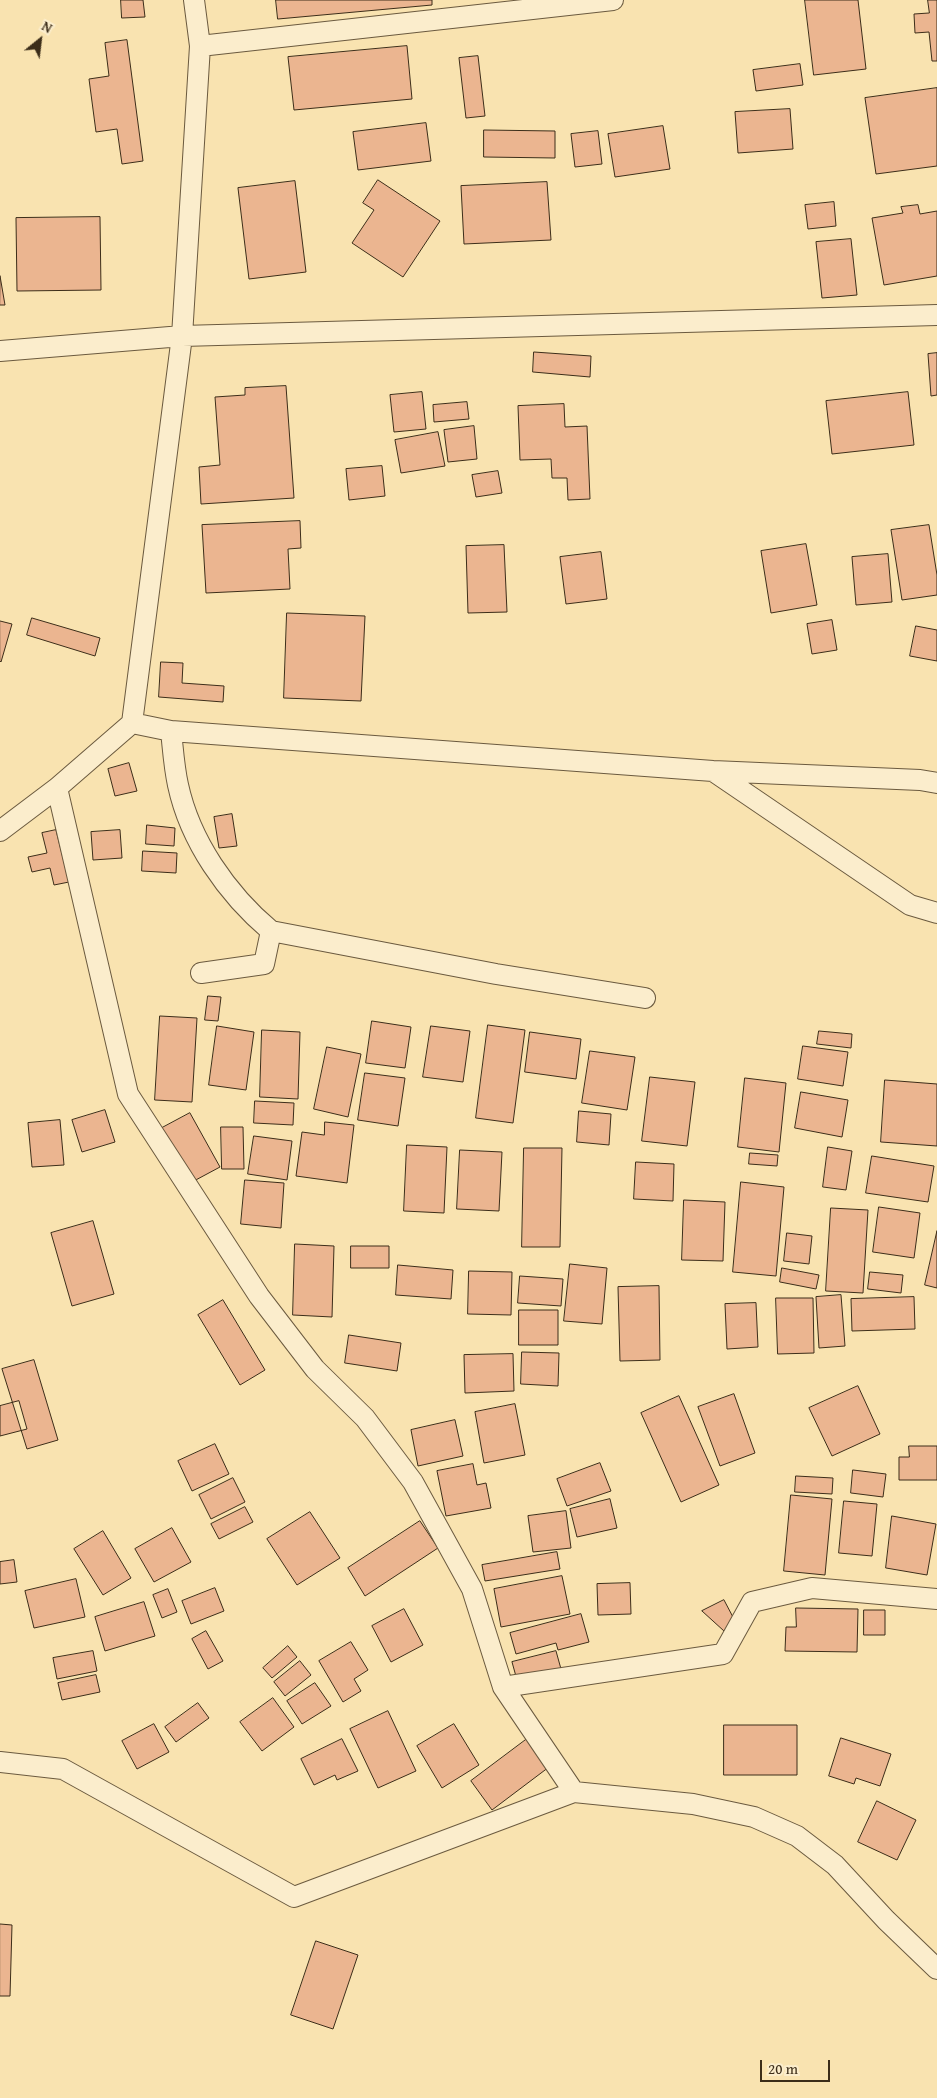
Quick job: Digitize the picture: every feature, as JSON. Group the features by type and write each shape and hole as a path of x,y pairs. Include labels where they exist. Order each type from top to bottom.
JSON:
{"street":[{"path":"0,831 56,788 132,723 182,336 200,46 194,0"},
{"path":"200,46 613,0"},
{"path":"0,351 182,336 937,315"},
{"path":"132,723 171,732 713,771 937,782"},
{"path":"171,732 178,785 190,820 212,865 251,914 271,931 496,974 645,998"},
{"path":"713,771 910,905 937,913"},
{"path":"56,788 128,1094 259,1296 315,1369 365,1418 412,1482 472,1589 503,1687 574,1792"},
{"path":"201,973 264,964 271,931"},
{"path":"503,1687 723,1654 752,1602 812,1588 937,1599"},
{"path":"0,1762 63,1769 294,1897 574,1792 693,1804 754,1817 797,1836 835,1865 886,1920 937,1969"}],"building":[{"path":"121,0 143,0 145,17 122,18"},
{"path":"276,0 432,0 432,5 278,19"},
{"path":"805,0 858,0 866,69 814,75"},
{"path":"928,0 937,0 937,61 932,61 929,32 915,33 914,14 929,13"},
{"path":"127,40 143,161 122,164 117,129 96,132 89,79 109,76 105,43"},
{"path":"407,46 412,99 294,110 288,57"},
{"path":"478,56 485,116 466,118 459,58"},
{"path":"800,64 803,85 756,91 753,70"},
{"path":"937,88 937,166 876,174 865,98"},
{"path":"790,109 793,149 738,153 735,112"},
{"path":"426,123 431,161 358,170 353,132"},
{"path":"663,126 670,169 615,177 608,134"},
{"path":"484,130 555,131 555,158 484,157"},
{"path":"598,131 602,164 575,167 571,134"},
{"path":"378,180 440,221 403,277 352,243 374,210 363,203"},
{"path":"295,181 306,272 249,279 238,188"},
{"path":"547,182 551,240 464,244 461,186"},
{"path":"834,202 836,226 808,229 805,205"},
{"path":"918,205 920,214 937,211 937,276 884,285 872,218 903,213 901,207"},
{"path":"100,217 101,290 17,291 16,218"},
{"path":"851,239 857,295 822,298 816,242"},
{"path":"0,276 5,305 0,305"},
{"path":"534,352 591,356 590,377 533,372"},
{"path":"937,353 937,395 931,396 928,354"},
{"path":"286,386 294,498 201,504 199,467 220,465 215,397 245,395 245,388"},
{"path":"422,392 426,429 394,432 390,395"},
{"path":"908,392 914,445 832,454 826,401"},
{"path":"467,402 469,419 434,422 433,405"},
{"path":"564,404 565,427 587,426 590,499 568,500 567,478 552,478 551,459 520,460 518,406"},
{"path":"474,426 477,459 448,462 444,430"},
{"path":"438,432 445,466 401,473 395,440"},
{"path":"382,466 385,496 349,500 346,469"},
{"path":"498,471 502,493 476,497 472,475"},
{"path":"300,521 301,548 288,549 290,589 206,593 202,525"},
{"path":"929,525 937,575 937,595 902,600 891,530"},
{"path":"806,544 817,605 771,613 761,551"},
{"path":"504,545 507,612 468,613 466,546"},
{"path":"601,552 607,599 566,604 560,557"},
{"path":"888,554 892,602 856,605 852,557"},
{"path":"287,613 365,616 361,701 284,698"},
{"path":"32,618 100,638 95,656 27,635"},
{"path":"832,620 837,650 812,654 807,624"},
{"path":"0,621 12,624 1,662 0,661"},
{"path":"916,626 937,630 937,661 910,656"},
{"path":"161,662 183,663 182,683 224,686 223,702 159,697"},
{"path":"129,763 137,791 115,796 108,769"},
{"path":"232,814 237,846 219,848 214,817"},
{"path":"147,825 175,828 174,846 146,844"},
{"path":"56,830 69,882 54,885 50,868 32,872 28,857 47,853 42,833"},
{"path":"120,830 122,858 93,860 91,832"},
{"path":"143,851 177,853 176,873 142,871"},
{"path":"208,996 221,997 218,1021 205,1020"},
{"path":"160,1016 197,1018 192,1102 155,1100"},
{"path":"372,1021 411,1027 405,1068 366,1063"},
{"path":"488,1025 525,1030 513,1123 476,1118"},
{"path":"217,1026 254,1032 246,1090 209,1085"},
{"path":"431,1026 470,1031 463,1082 423,1077"},
{"path":"262,1030 300,1032 298,1099 260,1097"},
{"path":"819,1031 852,1034 851,1048 817,1044"},
{"path":"530,1032 581,1039 576,1079 525,1072"},
{"path":"803,1046 848,1052 843,1086 798,1079"},
{"path":"327,1047 361,1054 348,1117 314,1109"},
{"path":"590,1051 635,1057 627,1110 582,1103"},
{"path":"365,1073 405,1078 398,1126 358,1120"},
{"path":"650,1077 695,1082 687,1146 642,1141"},
{"path":"745,1078 786,1083 779,1152 738,1147"},
{"path":"885,1080 937,1084 937,1146 881,1142"},
{"path":"801,1092 848,1100 842,1137 795,1128"},
{"path":"255,1101 294,1103 293,1125 254,1123"},
{"path":"105,1110 115,1142 82,1152 72,1120"},
{"path":"579,1111 611,1114 609,1145 577,1142"},
{"path":"190,1113 220,1167 192,1182 162,1128"},
{"path":"60,1120 64,1165 32,1167 28,1123"},
{"path":"325,1122 354,1125 347,1183 296,1176 302,1132 324,1135"},
{"path":"221,1127 243,1127 244,1169 222,1169"},
{"path":"254,1136 292,1141 287,1180 248,1174"},
{"path":"407,1145 447,1147 444,1213 404,1211"},
{"path":"828,1147 852,1151 846,1190 823,1187"},
{"path":"524,1148 562,1148 560,1247 522,1247"},
{"path":"460,1150 502,1152 499,1211 457,1209"},
{"path":"750,1153 778,1155 777,1166 749,1164"},
{"path":"872,1156 934,1166 928,1202 866,1193"},
{"path":"636,1162 674,1164 673,1201 634,1199"},
{"path":"245,1180 284,1183 281,1228 241,1224"},
{"path":"741,1182 784,1187 776,1276 733,1272"},
{"path":"684,1200 725,1202 723,1261 682,1260"},
{"path":"879,1207 920,1213 914,1258 873,1252"},
{"path":"831,1208 868,1210 863,1293 826,1291"},
{"path":"93,1221 114,1294 72,1306 51,1233"},
{"path":"937,1231 937,1288 925,1285"},
{"path":"787,1233 812,1236 809,1264 784,1261"},
{"path":"295,1244 334,1246 332,1317 293,1315"},
{"path":"351,1246 389,1246 389,1268 351,1268"},
{"path":"570,1264 607,1268 602,1324 564,1321"},
{"path":"398,1265 453,1270 451,1299 396,1295"},
{"path":"782,1268 819,1275 816,1289 780,1282"},
{"path":"469,1271 512,1272 511,1315 468,1314"},
{"path":"870,1272 903,1275 901,1293 868,1289"},
{"path":"520,1276 563,1279 561,1306 518,1303"},
{"path":"659,1286 660,1360 620,1361 618,1287"},
{"path":"841,1295 845,1346 819,1348 816,1297"},
{"path":"914,1297 915,1329 852,1331 851,1299"},
{"path":"776,1298 813,1298 814,1353 778,1354"},
{"path":"223,1300 265,1370 240,1385 198,1315"},
{"path":"756,1303 758,1347 727,1349 725,1304"},
{"path":"519,1310 558,1310 558,1345 519,1345"},
{"path":"349,1335 401,1343 397,1371 345,1363"},
{"path":"522,1352 559,1353 558,1386 521,1384"},
{"path":"513,1354 514,1391 465,1393 464,1355"},
{"path":"34,1360 58,1440 27,1449 2,1369"},
{"path":"858,1386 880,1434 832,1456 809,1408"},
{"path":"734,1394 755,1453 720,1466 698,1407"},
{"path":"679,1396 719,1485 681,1502 641,1413"},
{"path":"19,1401 27,1429 0,1436 0,1406"},
{"path":"515,1404 525,1455 484,1463 475,1412"},
{"path":"455,1420 463,1456 418,1466 411,1430"},
{"path":"215,1444 229,1474 192,1491 178,1461"},
{"path":"909,1446 937,1446 937,1480 899,1480 899,1457 909,1457"},
{"path":"600,1463 611,1491 567,1506 557,1479"},
{"path":"473,1464 477,1485 486,1483 491,1508 446,1516 437,1471"},
{"path":"853,1470 886,1474 883,1497 851,1493"},
{"path":"796,1476 833,1478 832,1494 795,1492"},
{"path":"233,1478 245,1502 211,1519 199,1495"},
{"path":"791,1495 832,1499 825,1575 784,1571"},
{"path":"610,1499 617,1528 577,1537 570,1509"},
{"path":"844,1501 877,1504 872,1556 839,1553"},
{"path":"245,1507 253,1522 219,1539 211,1524"},
{"path":"566,1511 571,1548 533,1552 528,1516"},
{"path":"310,1512 340,1558 297,1585 267,1539"},
{"path":"892,1516 936,1524 927,1575 886,1568"},
{"path":"420,1521 438,1548 365,1596 348,1568"},
{"path":"172,1528 191,1562 154,1582 135,1549"},
{"path":"103,1531 131,1578 103,1595 74,1549"},
{"path":"557,1552 560,1569 485,1581 482,1565"},
{"path":"14,1560 17,1582 0,1584 0,1562"},
{"path":"562,1576 570,1614 501,1627 494,1589"},
{"path":"76,1579 85,1617 34,1628 25,1591"},
{"path":"630,1583 631,1614 598,1615 597,1584"},
{"path":"215,1588 224,1611 191,1624 182,1601"},
{"path":"168,1589 177,1612 162,1618 153,1595"},
{"path":"724,1600 734,1619 724,1631 702,1611"},
{"path":"144,1602 155,1636 105,1651 95,1617"},
{"path":"796,1608 858,1609 857,1652 785,1651 786,1627 796,1627"},
{"path":"404,1609 423,1645 391,1662 372,1626"},
{"path":"864,1610 885,1610 885,1635 864,1635"},
{"path":"581,1614 589,1642 558,1650 556,1643 516,1654 510,1633"},
{"path":"206,1631 223,1661 208,1669 192,1639"},
{"path":"351,1642 368,1670 354,1679 361,1691 343,1702 319,1661"},
{"path":"288,1646 297,1657 272,1678 263,1668"},
{"path":"93,1651 97,1671 57,1679 53,1658"},
{"path":"556,1651 561,1669 517,1680 512,1662"},
{"path":"300,1661 311,1675 285,1696 274,1682"},
{"path":"96,1675 100,1692 62,1700 58,1683"},
{"path":"315,1683 331,1706 302,1724 287,1701"},
{"path":"273,1698 294,1727 262,1751 240,1722"},
{"path":"198,1703 209,1718 176,1742 165,1727"},
{"path":"388,1711 416,1771 378,1788 350,1729"},
{"path":"154,1724 169,1752 137,1769 122,1741"},
{"path":"454,1724 479,1765 442,1788 417,1746"},
{"path":"724,1725 797,1725 797,1775 724,1775"},
{"path":"531,1736 553,1764 492,1810 471,1781"},
{"path":"841,1738 891,1754 880,1786 856,1778 854,1784 829,1776"},
{"path":"342,1739 358,1771 337,1780 335,1775 314,1785 301,1759"},
{"path":"877,1801 916,1820 897,1860 858,1842"},
{"path":"0,1924 12,1925 10,1996 0,1996"},
{"path":"316,1941 358,1955 333,2029 291,2015"}]}
